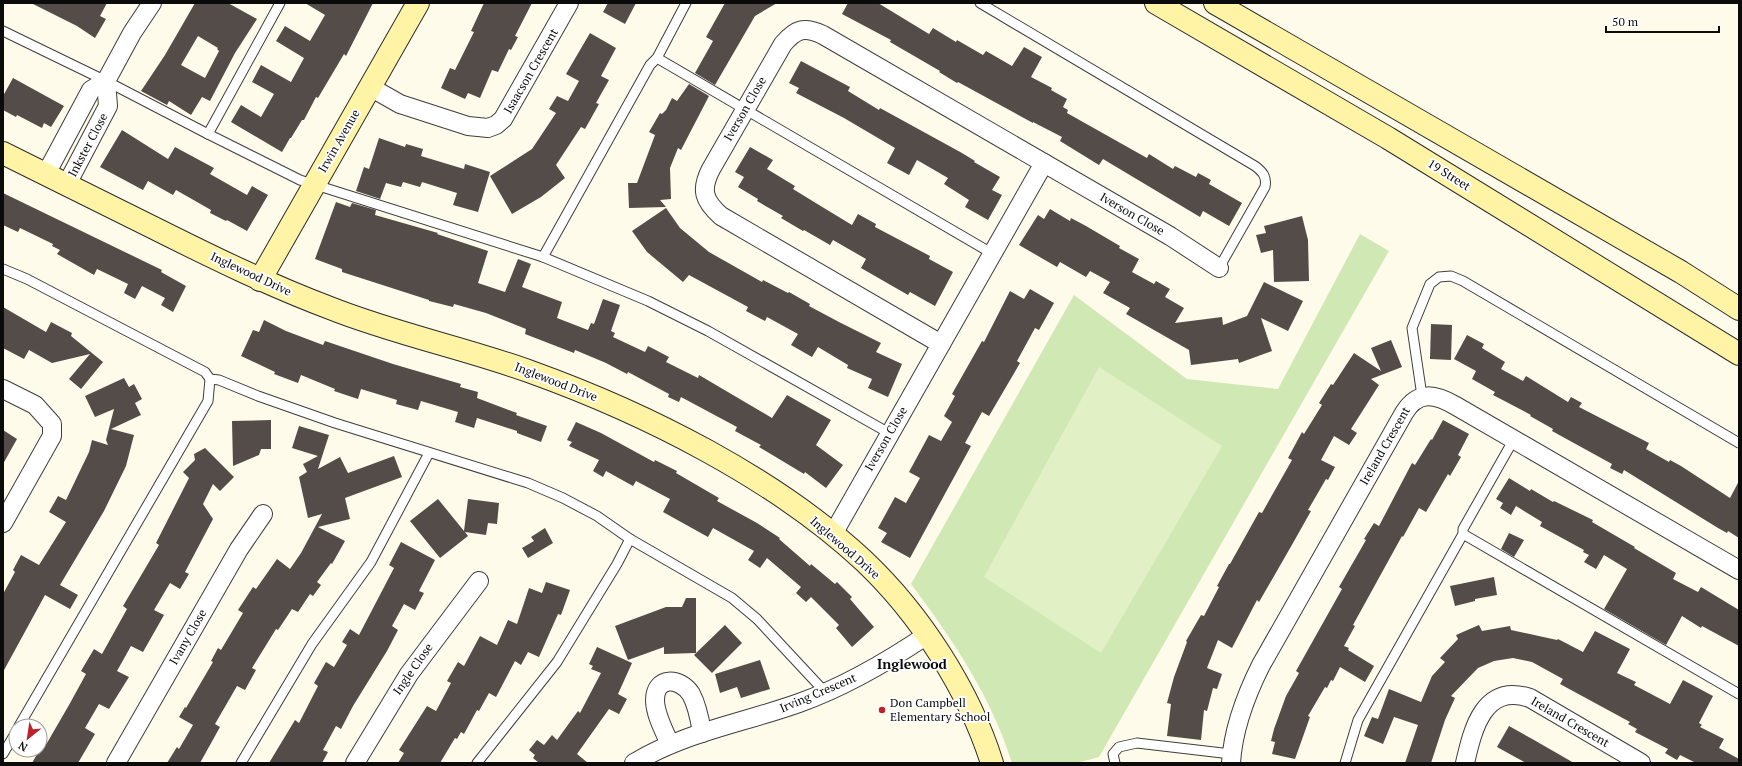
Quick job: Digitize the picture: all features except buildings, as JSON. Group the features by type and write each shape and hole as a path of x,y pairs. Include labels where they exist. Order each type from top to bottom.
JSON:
{"street":[{"name":"Inkster Close","path":"46,174 91,90 106,81 132,33 152,3"},
{"name":"Irwin Avenue","path":"260,280 418,3"},
{"name":"Isaacson Crescent","path":"370,87 400,104 468,126 488,128 496,125 503,119 569,3"},
{"name":"19 Street","path":"1156,3 1388,138 1739,354"},
{"path":"1215,3 1674,268 1739,309"},
{"name":"Iverson Close","path":"941,344 722,216 707,202 705,195 706,178 783,44 792,34 799,30 807,29 823,35 1170,236 1219,268"},
{"name":"Inkster Close","path":"67,184 108,106 106,81"},
{"name":"Inglewood Drive","path":"3,153 260,280 367,322 489,357 584,392 644,418 703,449 750,477 833,534 865,562 890,588 926,634 950,671 979,728 992,763"},
{"name":"Iverson Close","path":"833,534 1044,163"},
{"path":"3,389 35,405 52,424 52,436 3,523"},
{"name":"Ireland Crescent","path":"1231,758 1245,702 1261,665 1404,413 1414,400 1422,396 1448,402 1739,570"},
{"name":"Ivany Close","path":"116,763 239,549 263,514"},
{"name":"Ingle Close","path":"355,763 409,674 479,581"},
{"name":"Irving Crescent","path":"634,763 670,744 702,732 770,713 800,703 825,692 873,669 906,650 926,634"},
{"path":"670,744 655,701 656,691 663,683 673,681 683,685 691,695 700,721 702,732"},
{"name":"Ireland Crescent","path":"1465,763 1472,738 1483,713 1495,698 1513,694 1530,698 1641,763"}],"lane":[{"path":"208,134 280,3"},
{"path":"543,257 650,65 657,58 686,3"},
{"path":"980,3 1263,172 1266,180 1265,187 1219,268"},
{"path":"3,31 106,81 300,180 543,257 648,301 708,331 890,433"},
{"path":"657,58 993,254"},
{"path":"3,269 27,279 182,359 205,372 210,379 208,401 24,718"},
{"path":"1422,396 1412,328 1430,284 1439,277 1451,276 1463,281 1739,443"},
{"path":"210,379 220,380 258,396 335,423 528,483 563,498 597,516 630,539 732,598 757,619 825,692"},
{"path":"1345,763 1358,720 1463,534 1463,529 1514,440"},
{"path":"241,763 312,644 371,562 429,453"},
{"path":"1463,534 1739,694"},
{"path":"477,763 557,662 617,564 630,539"},
{"path":"1115,763 1113,754 1119,747 1137,743 1231,758"}],"green space":[{"path":"1360,234 1389,251 1099,757 1077,763 1012,763 1003,738 982,692 942,626 911,584 1074,295 1187,379 1278,389"},
{"path":"1099,367 1222,446 1101,653 984,577"}],"place":[{"name":"Don Campbell Elementary School","path":"882,710"}],"district":[{"name":"Inglewood","path":"912,664"}]}
